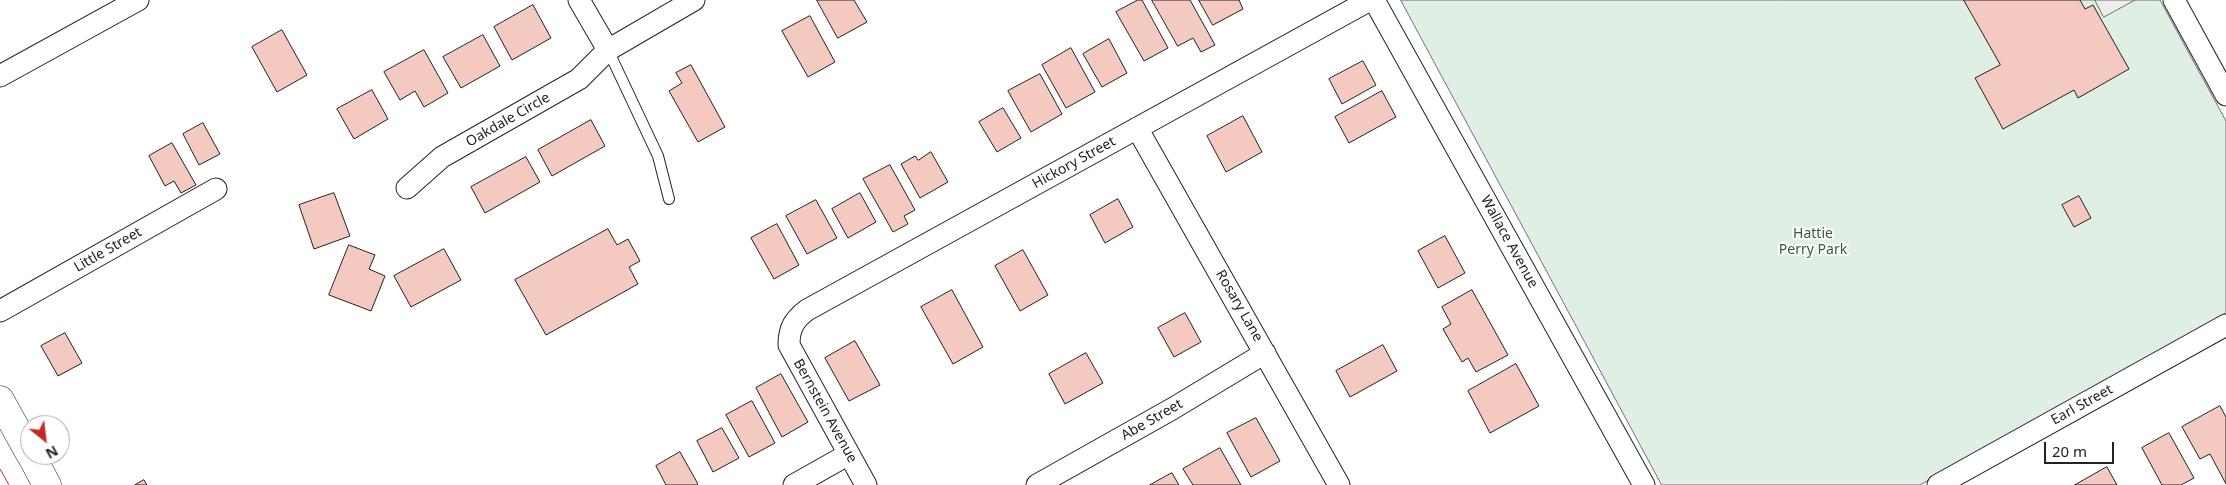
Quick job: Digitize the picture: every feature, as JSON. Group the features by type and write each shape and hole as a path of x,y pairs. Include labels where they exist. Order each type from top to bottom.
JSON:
{"main road":[{"path":"0,400 20,437"},
{"path":"36,465 47,485"}],"street":[{"path":"0,76 138,0"},
{"path":"580,0 608,50"},
{"name":"Oakdale Circle","path":"406,188 442,157 579,79 608,50 694,0"},
{"name":"Hickory Street","path":"789,336 796,319 807,310 1372,0"},
{"name":"Wallace Avenue","path":"1372,0 1644,485"},
{"path":"2174,0 2226,95"},
{"name":"Rosary Lane","path":"1137,128 1339,485"},
{"name":"Little Street","path":"0,311 216,189"},
{"name":"Earl Street","path":"1938,485 2226,325"},
{"name":"Bernstein Avenue","path":"789,336 789,345 866,485"},
{"name":"Abe Street","path":"1037,485 1172,409 1265,353"},
{"path":"794,485 849,454"}],"lane":[{"path":"608,50 658,156 669,199"}],"green space":[{"name":"Hattie Perry Park","path":"1401,0 2160,0 2226,121 2226,313 1920,485 1662,485"}],"shaded area":[{"path":"2095,0 2135,0 2104,17"}],"building":[{"path":"817,0 854,0 867,22 838,38"},
{"path":"1138,0 1142,0 1168,48 1144,61 1116,12"},
{"path":"1152,0 1190,0 1215,45 1201,52 1193,38 1178,46"},
{"path":"1199,0 1239,0 1243,9 1213,25"},
{"path":"1964,0 2080,0 2085,9 2093,5 2129,69 2078,98 2074,90 2003,129 1975,78 2000,65"},
{"path":"533,5 551,38 512,60 494,27"},
{"path":"810,16 835,62 808,77 782,31"},
{"path":"282,30 307,75 277,92 252,47"},
{"path":"483,35 500,66 461,88 443,57"},
{"path":"1109,39 1127,73 1102,87 1083,54"},
{"path":"1071,48 1095,92 1066,108 1042,65"},
{"path":"424,50 448,93 424,107 415,91 400,100 384,72"},
{"path":"1363,61 1376,85 1342,104 1329,79"},
{"path":"691,65 725,127 698,142 669,91 682,83 676,73"},
{"path":"1040,74 1062,114 1031,132 1008,91"},
{"path":"372,90 388,119 354,139 337,109"},
{"path":"1382,91 1396,117 1349,143 1335,117"},
{"path":"1003,108 1021,138 997,152 979,122"},
{"path":"1243,116 1262,152 1226,172 1207,136"},
{"path":"591,120 605,146 552,176 538,150"},
{"path":"203,123 220,154 199,165 183,134"},
{"path":"172,143 196,185 181,193 174,181 165,186 149,156"},
{"path":"931,152 948,182 920,198 901,164 915,156 918,160"},
{"path":"526,157 540,182 485,213 471,187"},
{"path":"890,165 915,210 904,216 908,224 893,232 863,179"},
{"path":"334,193 350,236 314,249 299,205"},
{"path":"860,193 876,222 848,238 832,209"},
{"path":"2079,196 2091,218 2074,227 2062,205"},
{"path":"1118,199 1133,227 1105,243 1090,215"},
{"path":"816,200 837,238 807,254 786,216"},
{"path":"777,224 799,265 774,279 751,238"},
{"path":"608,229 617,245 628,239 640,261 629,267 638,284 546,335 515,280"},
{"path":"1445,236 1465,273 1438,288 1418,251"},
{"path":"349,245 375,255 369,269 385,276 371,311 329,295"},
{"path":"444,249 461,280 411,307 394,276"},
{"path":"1023,250 1048,295 1020,311 995,266"},
{"path":"952,290 983,347 953,364 921,307"},
{"path":"1472,290 1508,355 1476,372 1468,358 1462,362 1443,329 1451,324 1442,307"},
{"path":"1185,313 1201,342 1174,357 1158,328"},
{"path":"65,333 82,363 58,376 41,346"},
{"path":"855,341 880,385 849,401 825,358"},
{"path":"1383,345 1397,371 1350,397 1336,371"},
{"path":"1086,353 1103,383 1065,404 1049,374"},
{"path":"1516,364 1539,406 1490,433 1468,391"},
{"path":"781,374 808,422 782,437 756,388"},
{"path":"752,401 775,443 749,457 726,415"},
{"path":"2220,406 2226,417 2226,484 2210,454 2200,459 2182,427"},
{"path":"1256,418 1280,461 1251,477 1227,433"},
{"path":"722,428 739,458 713,472 697,441"},
{"path":"2169,433 2194,478 2181,485 2162,485 2142,448"},
{"path":"1220,448 1241,485 1193,485 1183,469"},
{"path":"680,452 697,485 666,485 656,466"},
{"path":"2107,467 2117,485 2075,485"},
{"path":"1172,473 1179,485 1150,485"},
{"path":"144,480 147,485 135,485"}],"power":[{"path":"0,469 9,485"}]}
